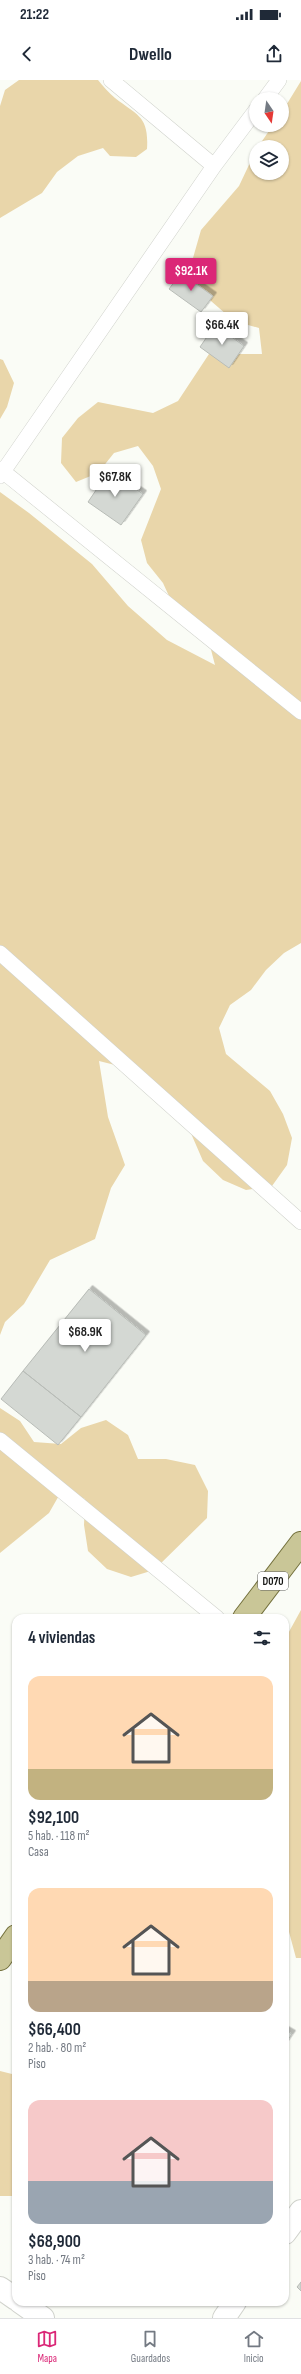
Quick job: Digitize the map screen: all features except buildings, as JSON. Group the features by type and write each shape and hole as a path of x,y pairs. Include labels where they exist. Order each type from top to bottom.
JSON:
{"main road":[{"name":"D070","path":"247,1614 299,1549"},
{"path":"0,1959 12,1942"}],"street":[{"path":"289,2228 301,2211"},
{"path":"0,2288 12,2296"},
{"path":"26,2306 43,2318"},
{"path":"224,2318 232,2306"}],"lane":[{"path":"111,80 214,166"},
{"path":"270,92 279,80"},
{"path":"249,119 214,166 1,472 301,712"},
{"path":"0,953 301,1222"},
{"path":"0,1440 212,1614"}],"shaded area":[{"path":"19,80 98,80 113,96 136,113 144,123 147,138 147,149 136,157 110,156 103,148 78,156 57,172 42,193 0,218 0,106 5,90"},
{"path":"301,81 301,943 284,953 266,970 251,990 230,1005 219,1028 226,1054 270,1091 283,1114 292,1138 287,1165 272,1186 246,1190 223,1180 203,1161 183,1115 123,1067 99,1061 108,1117 125,1165 111,1188 95,1239 50,1260 24,1304 5,1322 0,1335 0,492 29,513 92,564 128,606 167,640 215,665 209,642 174,607 163,583 147,563 141,540 161,489 153,466 138,446 114,453 98,473 76,482 61,463 62,438 78,418 98,402 153,413 178,401 209,354 262,354 259,328 234,321 196,288 191,265 201,230 239,186 249,165 249,180 289,180 289,140 263,140 268,132 289,132 289,101"},
{"path":"0,359 3,360 14,383 7,407 0,419"},
{"path":"0,1408 20,1421 34,1442 61,1444 81,1428 106,1420 128,1435 138,1459 166,1459 195,1465 208,1491 207,1518 154,1570 131,1577 107,1569 88,1551 84,1525 85,1499 61,1492 49,1513 0,1553"},
{"path":"301,1610 301,1958 296,1958 289,1932 289,1632"},
{"path":"0,2071 12,2074 12,2196 0,2196"}]}
